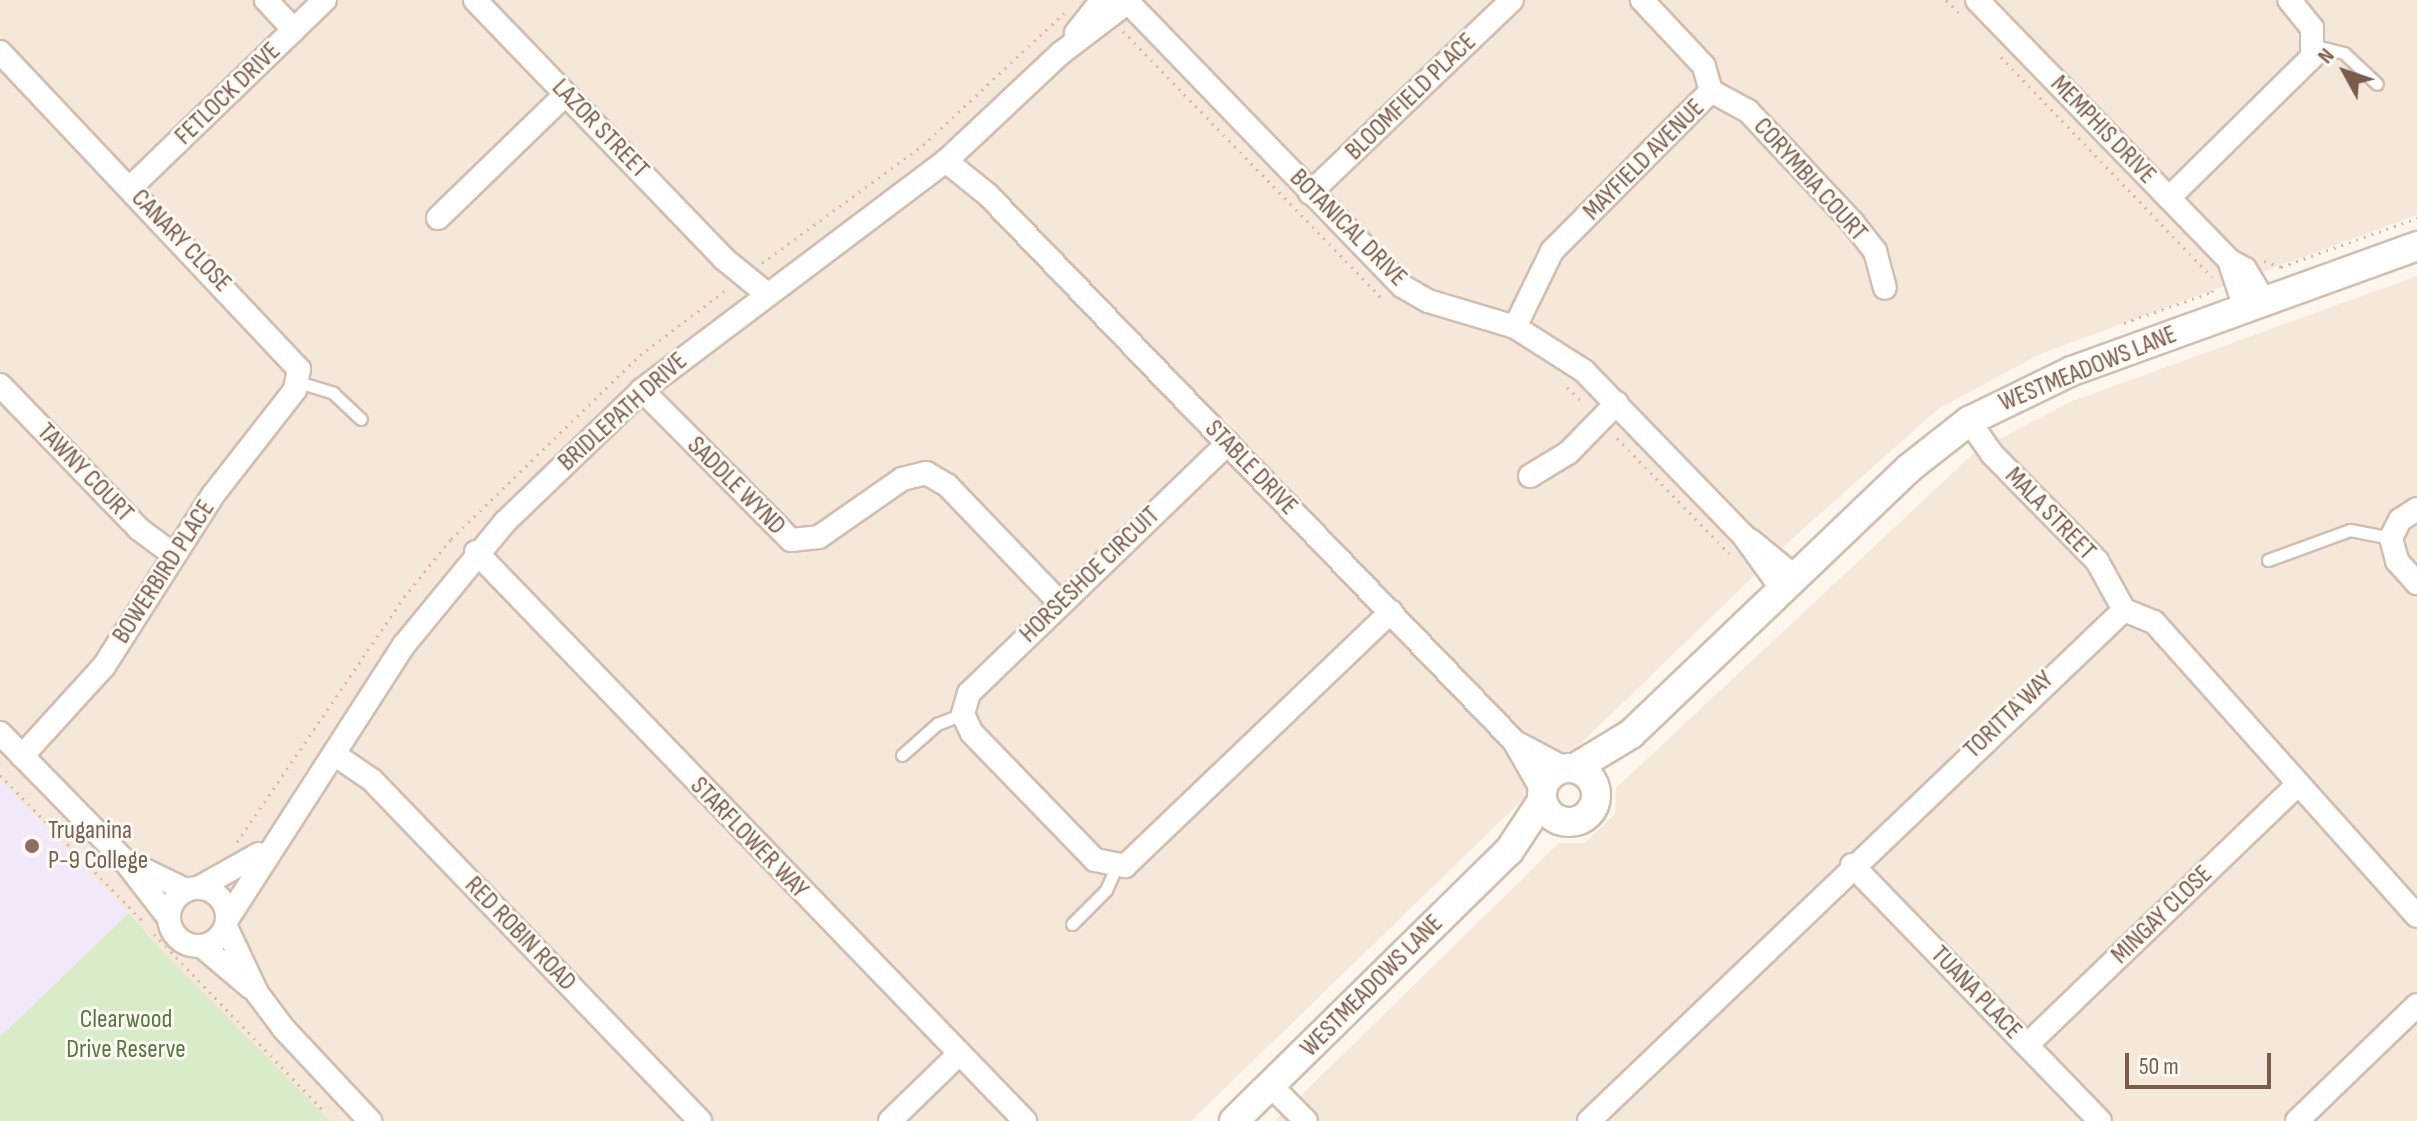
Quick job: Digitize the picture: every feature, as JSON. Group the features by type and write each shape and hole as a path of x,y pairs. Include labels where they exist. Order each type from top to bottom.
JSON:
{"street":[{"path":"266,0 294,30"},
{"name":"FETLOCK DRIVE","path":"130,188 325,0"},
{"name":"LAZOR STREET","path":"475,0 761,299"},
{"name":"BRIDLEPATH DRIVE","path":"1061,53 1102,0"},
{"name":"BLOOMFIELD PLACE","path":"1310,193 1512,0"},
{"name":"MAYFIELD AVENUE","path":"1515,327 1552,251 1711,91 1704,66 1642,0"},
{"name":"MEMPHIS DRIVE","path":"1977,0 2229,260 2254,304"},
{"path":"2169,198 2301,72 2316,46 2308,21 2289,0"},
{"name":"BRIDLEPATH DRIVE","path":"227,922 267,849 334,754 404,645 476,552 642,390 952,156 1061,53 1127,1"},
{"name":"BOTANICAL DRIVE","path":"1127,1 1402,286 1428,301 1515,327 1584,371 1788,583"},
{"name":"CANARY CLOSE","path":"0,52 289,353 298,382"},
{"name":"CORYMBIA COURT","path":"1711,91 1748,111 1853,223 1875,251 1885,288"},
{"path":"438,218 566,94"},
{"name":"STABLE DRIVE","path":"952,156 1514,741 1542,795"},
{"name":"WESTMEADOWS LANE","path":"1570,768 1631,734 1908,469 1969,421 2033,386 2417,246"},
{"name":"BOWERBIRD PLACE","path":"22,756 104,666 174,555 298,382"},
{"name":"TAWNY COURT","path":"0,385 139,529 174,555"},
{"name":"SADDLE WYND","path":"642,390 791,540 819,537 902,479 926,473 947,485 1061,604"},
{"path":"1530,476 1568,453 1617,403"},
{"name":"MALA STREET","path":"1969,421 1992,454 2097,561 2124,610"},
{"name":"HORSESHOE CIRCUIT","path":"963,714 976,685 1228,443"},
{"path":"2417,509 2400,520 2391,538 2397,561 2417,583"},
{"name":"STARFLOWER WAY","path":"476,552 1025,1121"},
{"path":"2124,610 2154,622 2417,916"},
{"name":"TORITTA WAY","path":"1589,1121 1852,865 2124,610"},
{"path":"963,714 972,733 1095,860 1116,868 1136,858 1391,612"},
{"path":"0,733 124,860 169,918 183,943 203,947 257,993 370,1121"},
{"name":"WESTMEADOWS LANE","path":"1596,792 1631,734"},
{"name":"STABLE DRIVE","path":"1514,741 1570,768"},
{"name":"RED ROBIN ROAD","path":"334,754 372,780 700,1121"},
{"path":"1570,768 1590,777 1596,792 1587,815 1563,822 1542,795 1551,774 1570,768"},
{"name":"MINGAY CLOSE","path":"2027,1045 2297,785"},
{"name":"WESTMEADOWS LANE","path":"1234,1121 1509,851 1542,795"},
{"name":"WESTMEADOWS LANE","path":"1509,851 1563,822"},
{"name":"BRIDLEPATH DRIVE","path":"192,889 267,849"},
{"path":"124,860 192,889 220,897 227,922 257,993"},
{"name":"TUANA PLACE","path":"1852,865 2100,1121"},
{"path":"169,918 173,901 192,889"},
{"path":"203,947 227,922"},
{"path":"2297,1121 2417,1005"},
{"path":"890,1121 959,1054"},
{"path":"1271,1086 1306,1121"}],"lane":[{"path":"2316,46 2344,53 2377,84"},
{"path":"298,382 333,393 361,419"},
{"path":"2268,560 2350,530 2391,538"},
{"path":"902,755 937,724 963,714"},
{"path":"1072,924 1106,890 1116,868"}],"path":[{"path":"1946,0 1967,22"},
{"path":"1999,55 2212,277 2212,292 2124,323"},
{"path":"2256,253 2281,267 2417,218"},
{"path":"2212,277 2229,260"},
{"path":"0,775 322,1109"}],"shaded area":[{"path":"0,0 2417,0 2417,215 2040,354 1938,409 1794,537 1191,1121 0,1121"},
{"path":"2417,276 2417,1121 1275,1121 1559,843 1585,843 1615,814 1616,788 1975,452 2070,402"},
{"name":"Truganina P-9 College","path":"0,779 129,913 0,1037"}],"green space":[{"name":"Clearwood Drive Reserve","path":"129,913 155,944 330,1121 0,1121 0,1037"}],"place":[{"name":"Truganina P-9 College","path":"32,846"}]}
